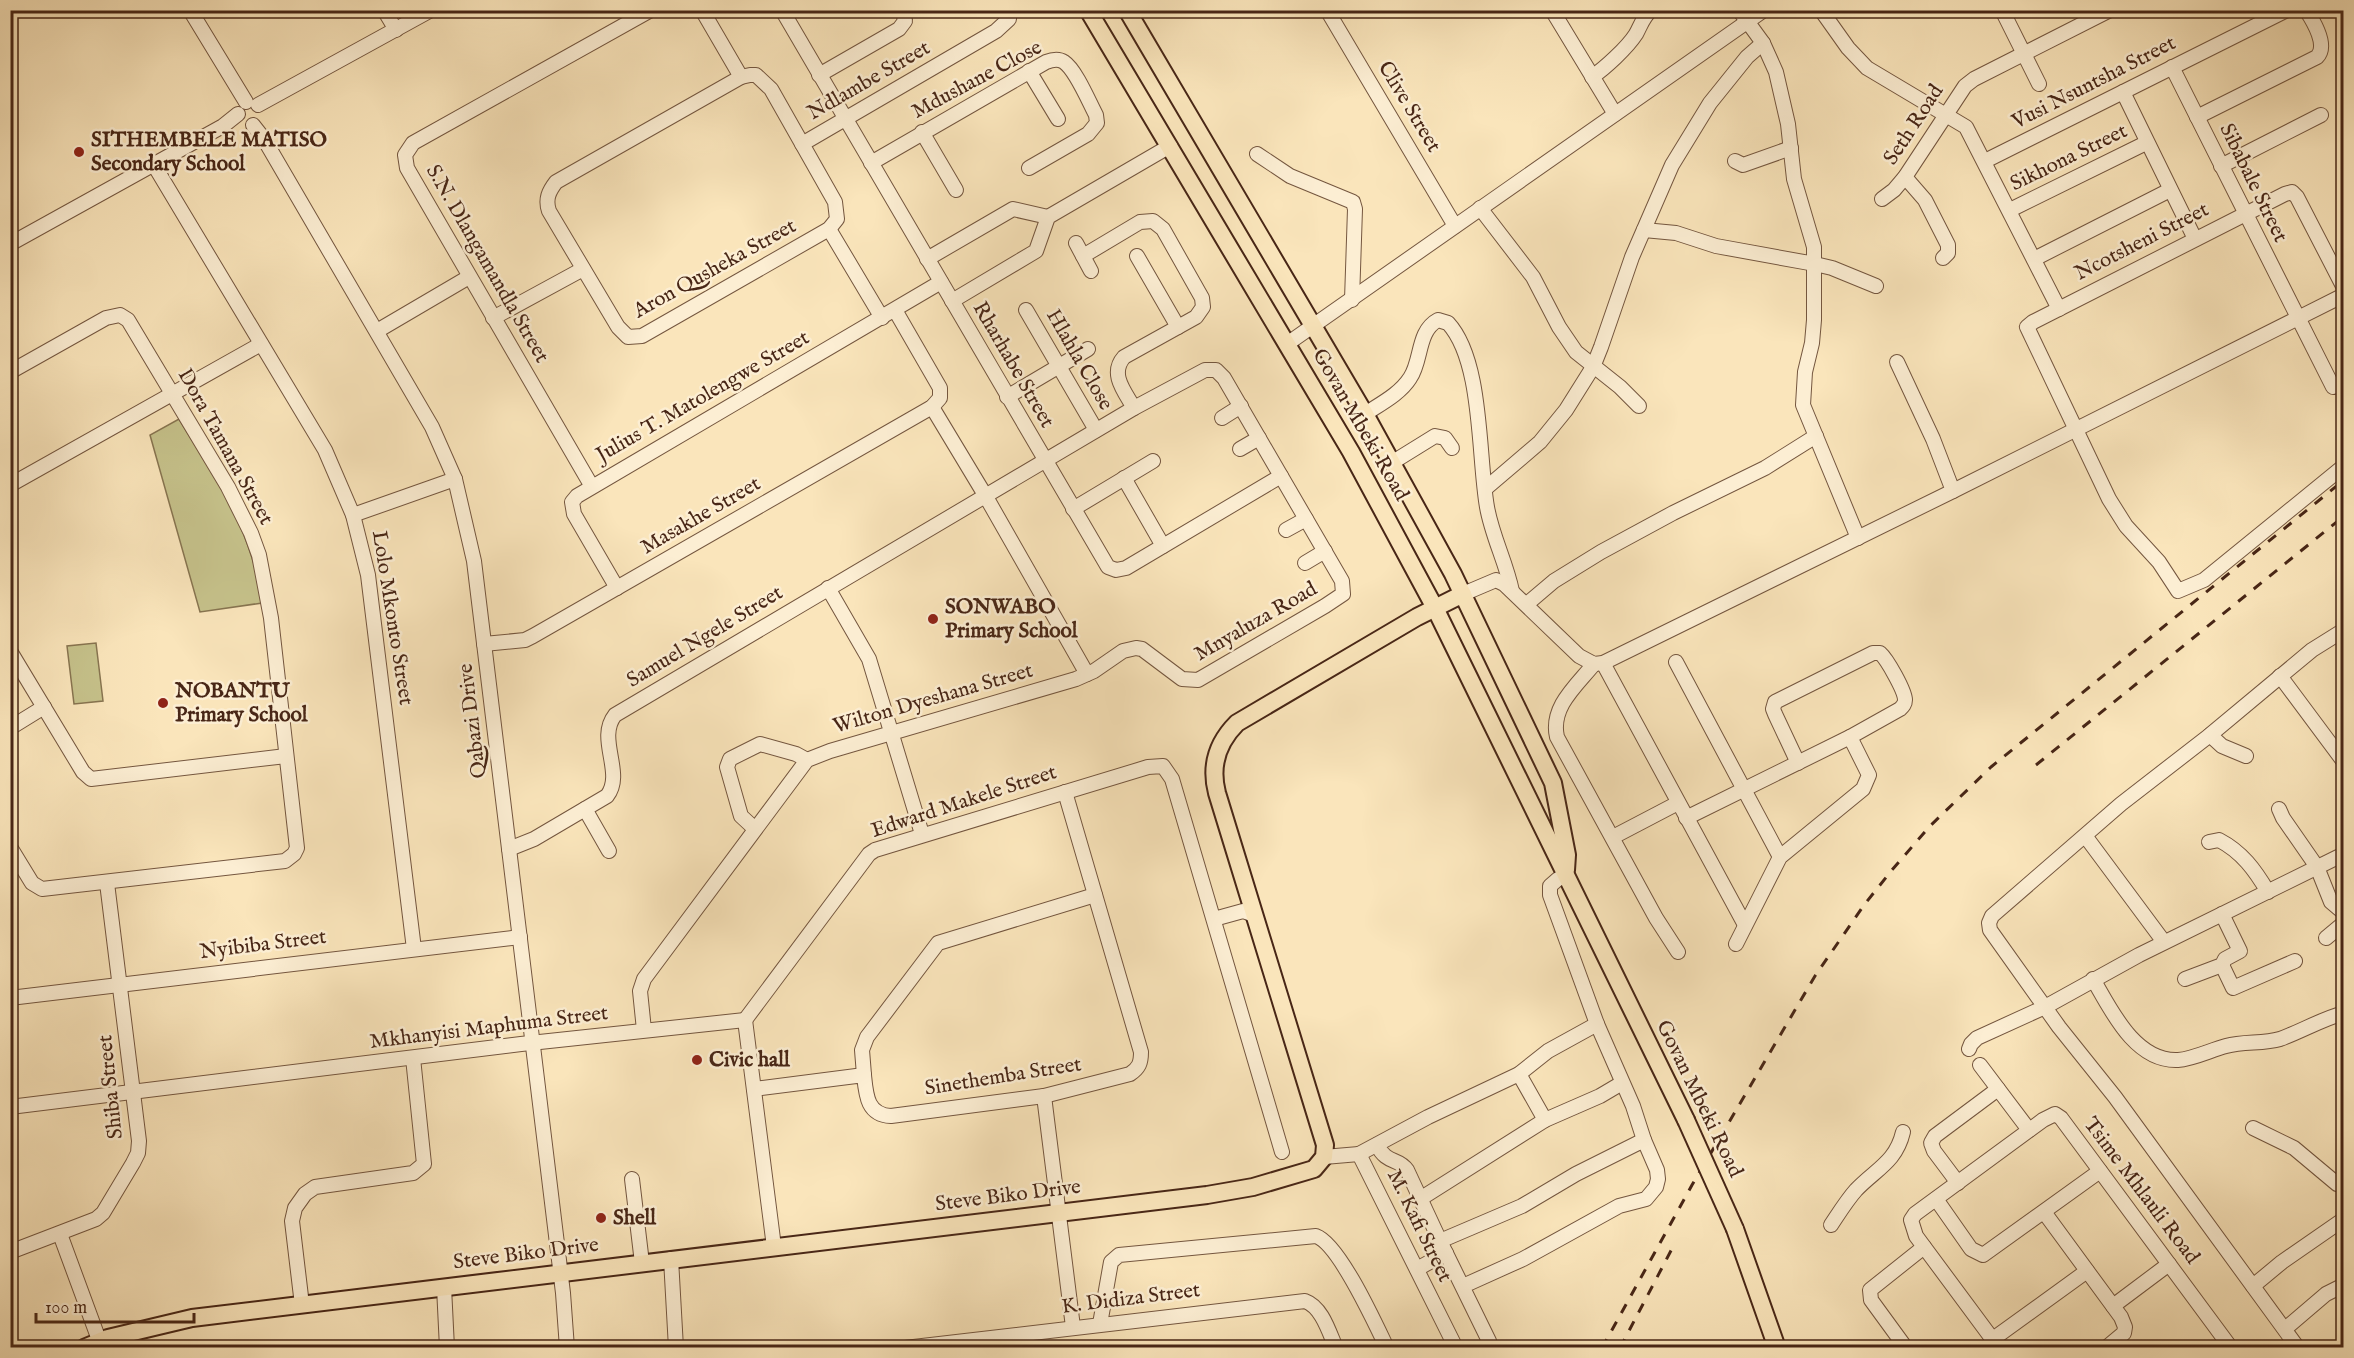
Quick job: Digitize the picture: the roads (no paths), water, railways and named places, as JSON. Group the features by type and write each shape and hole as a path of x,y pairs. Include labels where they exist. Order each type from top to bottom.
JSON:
{"main road":[{"name":"Govan Mbeki Road","path":"1088,10 1364,476 1435,608 1562,877 1686,1120 1735,1229 1777,1347"},
{"name":"Govan Mbeki Road","path":"1127,10 1393,462 1463,594 1553,783 1567,855 1562,877"},
{"path":"1324,1158 1321,1131 1249,909 1214,782 1217,751 1237,723 1371,644 1463,594"},
{"name":"Steve Biko Drive","path":"84,1347 192,1318 1253,1187 1314,1169 1324,1158"}],"street":[{"name":"Qabazi Drive","path":"190,10 424,411 455,479 474,561 533,1043 567,1347"},
{"path":"384,10 396,30"},
{"path":"10,244 250,113 431,10"},
{"name":"S.N. Dlangamandla Street","path":"591,485 407,168 405,154 413,143 651,10"},
{"path":"702,10 741,78 756,75 763,79 771,89 836,202 837,219 829,229"},
{"name":"Rharhabe Street","path":"782,10 1104,563 1113,570 1126,568 1281,476"},
{"path":"819,75 899,29 905,21 903,10"},
{"name":"Ndlambe Street","path":"802,144 996,31 1009,19 1009,10"},
{"name":"Clive Street","path":"1327,10 1455,226"},
{"path":"1552,10 1615,114"},
{"path":"1592,77 1602,70 1635,34 1651,10"},
{"path":"1287,344 1615,114 1743,16 1764,10"},
{"path":"1821,10 1848,48 1867,68 1966,127 2059,309"},
{"path":"2002,10 2039,84"},
{"name":"Seth Road","path":"1882,199 1905,177 1956,97 1970,82 2110,10"},
{"name":"Vusi Nsuntsha Street","path":"1985,161 2287,10"},
{"path":"2197,117 2321,54 2322,45 2306,10"},
{"path":"1743,16 1763,43 1776,72 1788,124 1794,179 1811,234 1815,264 1814,332 1803,388 1803,405 1858,538"},
{"path":"1485,489 1519,461 1555,425 1593,367 1630,262 1665,177 1699,120 1747,57 1763,43"},
{"name":"Mdushane Close","path":"871,163 1029,71 1052,60 1064,62 1096,115 1097,123 1088,134 1029,168"},
{"name":"Sibabale Street","path":"2172,67 2333,387"},
{"path":"1029,71 1058,119"},
{"name":"Aron Qusheka Street","path":"741,78 556,182 549,191 549,211 583,269 622,334 635,338 829,229 882,318"},
{"path":"2123,92 2195,239"},
{"path":"2221,166 2321,115"},
{"path":"922,132 956,190"},
{"name":"Sikhona Street","path":"2010,210 2146,143"},
{"path":"952,301 1036,251 1048,217 1170,146"},
{"path":"1735,161 1743,165 1791,148"},
{"path":"1257,154 1290,176 1351,200 1355,204 1352,300"},
{"name":"Lolo Mkonto Street","path":"154,165 325,450 353,515 369,575 414,949"},
{"path":"1905,177 1925,200 1948,245 1948,253 1944,258"},
{"path":"2034,259 2170,190"},
{"name":"Ncotsheni Street","path":"2076,429 2027,327 2033,322 2244,214 2292,192 2298,196 2343,288"},
{"path":"1480,208 1533,277 1568,342 1593,367 1620,387 1639,406"},
{"path":"927,259 1009,210 1018,209 1048,217"},
{"path":"1018,209 1028,216 1039,244"},
{"path":"1091,271 1080,250 1147,220 1159,224 1203,302 1200,313 1196,317 1124,357 1119,363 1117,376 1134,408"},
{"path":"1644,230 1676,233 1716,246 1832,268 1876,286"},
{"path":"1137,256 1178,327"},
{"path":"493,318 583,269"},
{"path":"377,331 469,277"},
{"name":"Julius T. Matolengwe Street","path":"617,588 572,507 574,499 591,485 941,282"},
{"path":"1678,952 1656,918 1555,731 1558,712 1562,705 1598,664 1953,491 2343,295"},
{"path":"895,310 940,388 940,398 932,407 986,495 1087,674"},
{"name":"Hlahla Close","path":"1026,310 1096,430"},
{"name":"Dora Tamana Street","path":"10,372 106,318 120,315 128,320 228,487 251,533 259,555 271,618 297,848 285,861 46,889 38,888 32,883 10,847"},
{"path":"1365,414 1391,397 1410,380 1430,325 1438,320 1448,323 1463,352 1472,381 1490,518 1512,591"},
{"path":"10,485 261,345"},
{"path":"1007,397 1088,349"},
{"path":"1897,362 1930,430 1953,491"},
{"name":"Mnyaluza Road","path":"986,495 1134,408 1208,369 1216,370 1224,378 1241,406 1342,581 1343,594 1336,600 1206,677 1190,681 1182,679 1142,649 1136,648 1123,651 1087,674"},
{"path":"1221,418 1241,406"},
{"name":"Masakhe Street","path":"484,644 525,640 533,636 932,407"},
{"path":"2076,429 2116,511 2159,562 2178,591 2204,580 2343,466"},
{"path":"1393,462 1435,436 1445,438 1452,448"},
{"path":"1527,604 1554,581 1601,552 1673,513 1765,468 1816,436"},
{"path":"1240,449 1259,438"},
{"path":"1073,509 1153,461"},
{"path":"1124,478 1163,546"},
{"path":"353,515 455,479"},
{"name":"Samuel Ngele Street","path":"509,849 534,839 603,799 611,791 608,726 615,715 986,495"},
{"path":"1286,530 1306,519"},
{"name":"Mnyaluza Road","path":"1305,563 1325,551"},
{"path":"1463,594 1496,580 1527,604 1579,656 1598,664 1745,925"},
{"path":"828,588 868,659 922,834"},
{"path":"2298,1347 2120,1104 2045,1007 1990,930 1989,923 1992,916 2086,837 2121,804 2210,735 2320,644 2343,630"},
{"path":"10,651 82,772 91,778 286,756"},
{"path":"1686,818 1798,763 1900,709 1904,704 1904,695 1880,653 1873,652 1775,702 1773,709 1798,763"},
{"path":"1676,662 1780,857"},
{"name":"Wilton Dyeshana Street","path":"807,760 1087,674"},
{"path":"2280,676 2343,762"},
{"path":"10,728 44,707"},
{"path":"2210,735 2222,746 2246,756"},
{"path":"1736,944 1780,857 1867,784 1869,775 1851,736"},
{"path":"644,1030 641,985 807,760 796,754 759,744 730,759 727,772 741,816 755,829"},
{"name":"Edward Makele Street","path":"745,1020 869,854 881,847 922,834 1148,767 1166,768 1172,779 1214,919"},
{"name":"Sinethemba Street","path":"1065,792 1142,1052 1139,1066 1130,1074 1044,1096 884,1115 873,1110 870,1106 864,1075 862,1050 867,1037 938,943 1095,895"},
{"path":"1613,837 1678,803"},
{"path":"585,809 609,851"},
{"path":"2280,809 2283,818 2318,867 2331,903 2343,913"},
{"path":"2086,837 2164,942"},
{"path":"2209,843 2219,840 2241,854 2255,870 2268,892"},
{"path":"1969,1049 1977,1038 2045,1007 2164,942 2343,854"},
{"path":"1463,1286 1523,1259 1619,1206 1646,1199 1656,1186 1658,1179 1657,1170 1633,1106 1597,1024 1550,895 1550,886 1562,877"},
{"name":"Shiba Street","path":"10,1252 89,1223 103,1213 138,1153 139,1141 107,883"},
{"path":"1249,909 1214,919 1282,1152"},
{"path":"2185,979 2222,964 2225,959 2240,951 2222,914"},
{"path":"2326,938 2343,923"},
{"name":"Nyibiba Street","path":"10,998 120,983 520,937"},
{"path":"2222,964 2233,988 2295,961"},
{"path":"2093,979 2117,1019 2135,1040 2151,1054 2166,1059 2181,1060 2233,1044 2281,1038 2343,1013"},
{"path":"745,1020 774,1247"},
{"name":"Mkhanyisi Maphuma Street","path":"10,1107 533,1043 745,1020"},
{"path":"1359,1154 1519,1074 1548,1051 1597,1024"},
{"path":"302,1305 292,1221 295,1208 305,1194 320,1185 412,1173 424,1164 413,1058"},
{"path":"1980,1065 2029,1130"},
{"path":"1519,1074 1545,1120"},
{"path":"754,1089 864,1075"},
{"path":"1420,1199 1545,1120 1590,1101 1622,1083"},
{"path":"1958,1183 1934,1151 1931,1143 1935,1136 1998,1089"},
{"path":"1044,1096 1073,1328"},
{"name":"Tsime Mhlauli Road","path":"1924,1247 1916,1236 1911,1220 1915,1214 2050,1115 2055,1114 2061,1118 2229,1347"},
{"path":"2253,1128 2295,1148 2337,1184 2343,1185"},
{"path":"1831,1225 1856,1190 1882,1168 1900,1147 1904,1132"},
{"path":"1417,1269 1443,1247 1522,1206 1576,1174 1644,1140"},
{"path":"1377,1145 1384,1157 1404,1166 1489,1341"},
{"name":"M. Kafi Street","path":"1324,1158 1359,1154 1456,1347"},
{"path":"1936,1199 1971,1249 1983,1255 2100,1171"},
{"path":"632,1179 642,1263"},
{"path":"2044,1212 2121,1317 2125,1327 2124,1333 2106,1347"},
{"path":"2253,1286 2282,1262 2343,1219"},
{"path":"60,1234 101,1344"},
{"path":"1100,1324 1111,1262 1119,1255 1231,1246 1308,1236 1323,1239 1335,1253 1387,1347"},
{"path":"1906,1347 1871,1300 1870,1290 1924,1247 1996,1343 2087,1271"},
{"path":"671,1259 676,1347"},
{"path":"2113,1306 2169,1264"},
{"path":"2285,1329 2326,1294 2343,1285"},
{"path":"444,1287 447,1347"},
{"name":"K. Didiza Street","path":"905,1347 988,1342 1100,1324 1305,1301 1319,1312 1336,1347"}],"railway":[{"path":"1602,1348 1692,1185 1815,976 1864,905 1892,870 1930,826 1991,767 2344,480"},
{"path":"2036,765 2344,516"},
{"path":"1620,1348 1675,1243"}],"place":[{"name":"SITHEMBELE MATISO Secondary School","path":"79,152"},
{"name":"SONWABO Primary School","path":"933,619"},
{"name":"NOBANTU Primary School","path":"163,703"},
{"name":"Civic hall","path":"697,1060"},
{"name":"Shell","path":"601,1218"}]}
